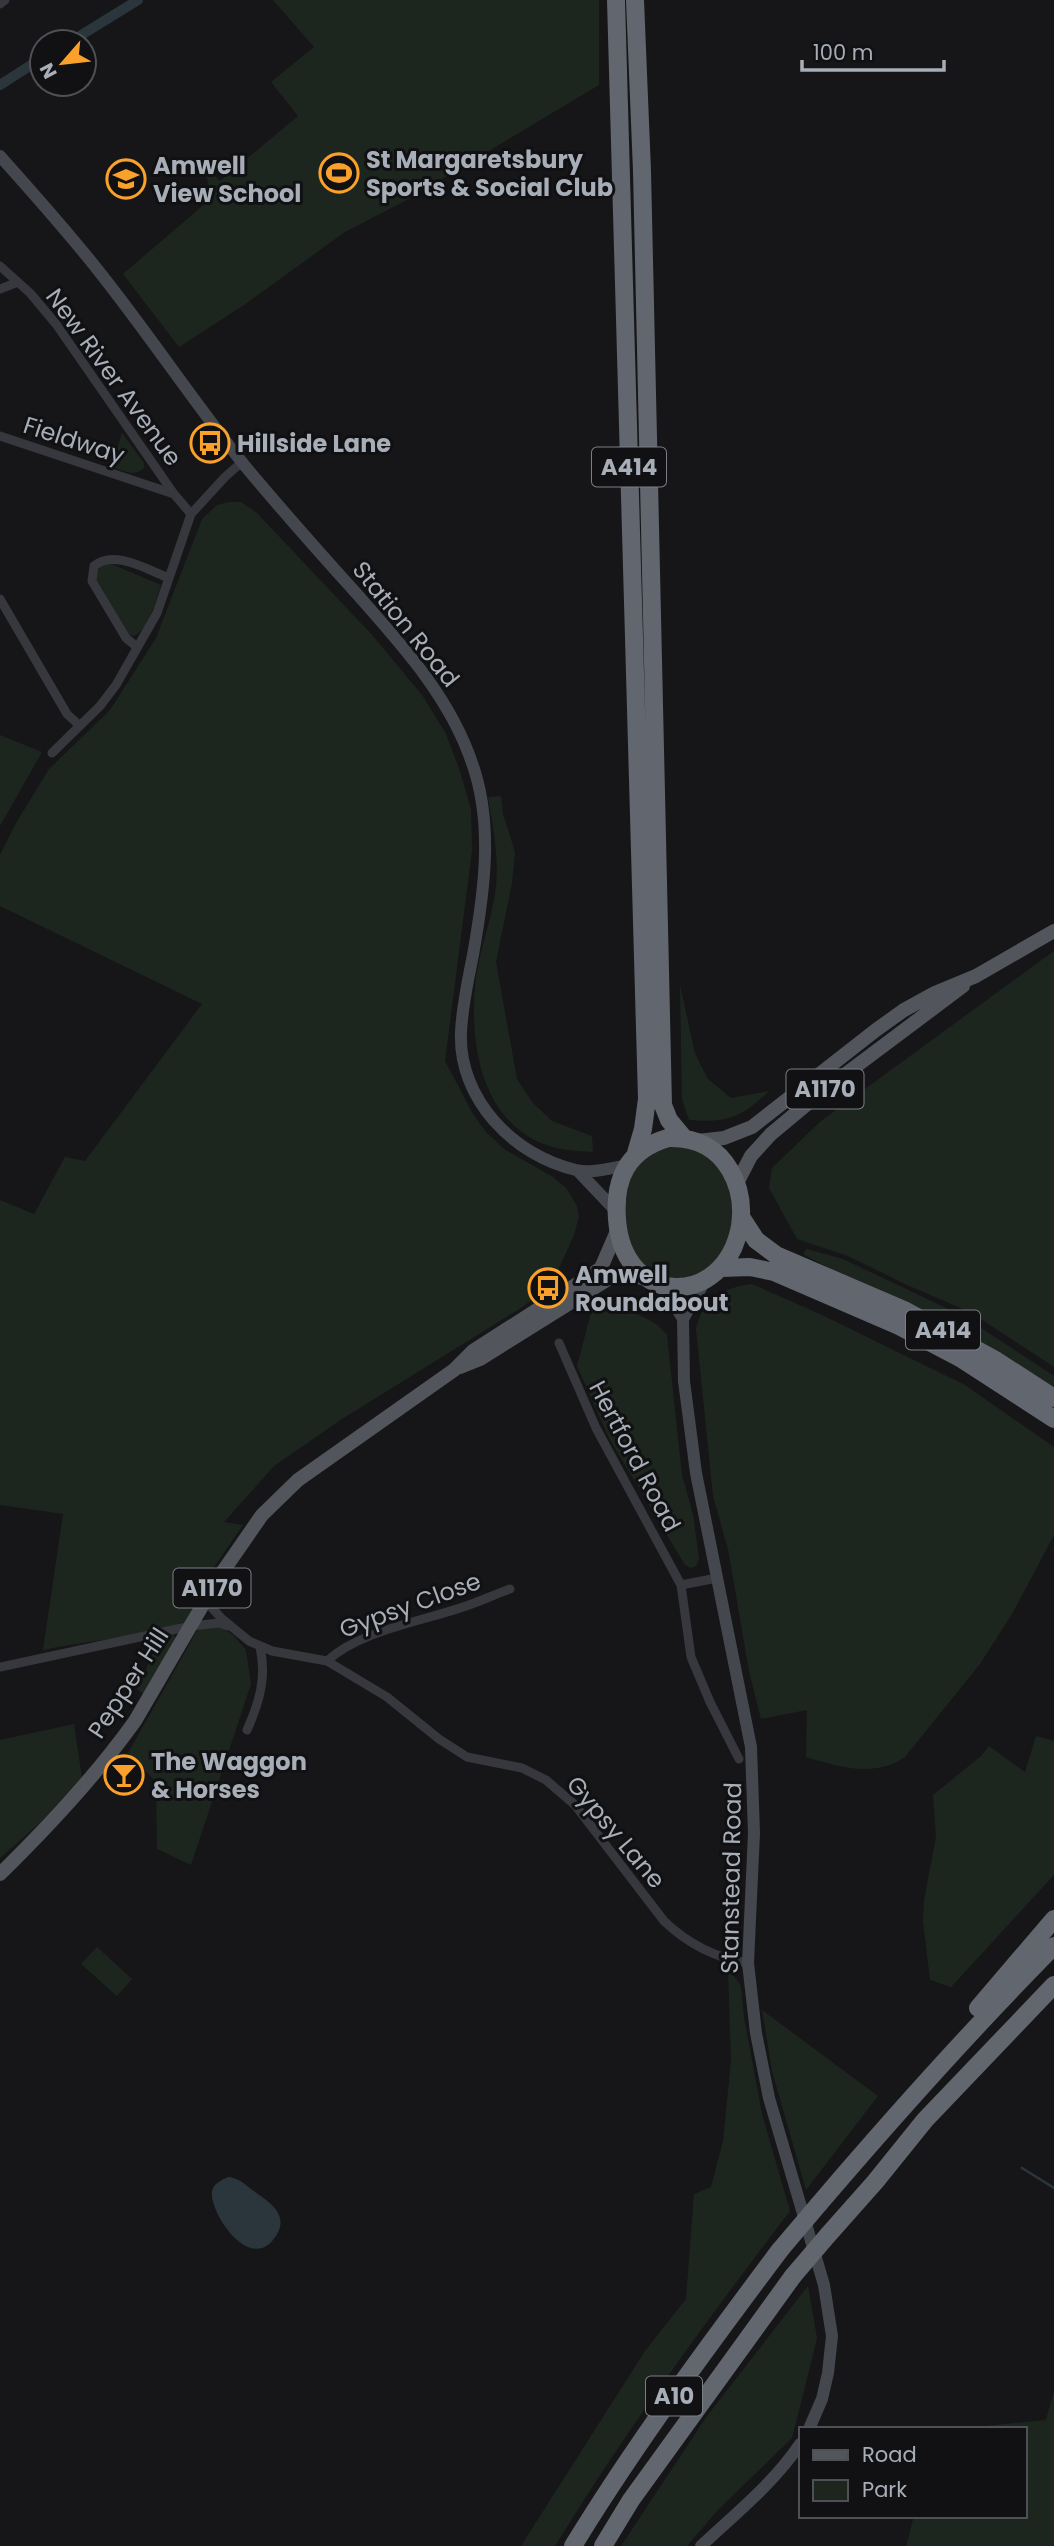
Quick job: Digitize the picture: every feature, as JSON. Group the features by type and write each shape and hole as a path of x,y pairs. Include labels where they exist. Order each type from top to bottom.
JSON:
{"highway":[{"name":"A414","path":"616,0 647,1099 644,1127 632,1159"},
{"name":"A414","path":"635,0 642,171 663,1105 669,1120 691,1139"},
{"path":"668,1138 691,1139 714,1150 728,1167 737,1184 741,1217 737,1238 721,1268 705,1280 674,1287 651,1282 623,1251 617,1231 618,1185 632,1159 652,1143 668,1138"},
{"name":"A414","path":"741,1217 756,1240 776,1255 904,1310 997,1361 1054,1398"},
{"name":"A414","path":"721,1268 750,1267 774,1272 876,1315 960,1358 1054,1419"},
{"path":"908,2100 978,2008 1054,1919"},
{"name":"A10","path":"573,2546 616,2477 780,2250 908,2100 985,2015 1054,1947"},
{"name":"A10","path":"603,2546 631,2500 793,2276 925,2120 1054,1985"},
{"path":"925,2120 1054,2001"}],"main road":[{"name":"Station Road","path":"0,156 101,274 242,462 394,636 437,692 460,730 474,766 485,844 484,880 460,1034 465,1069 480,1102 498,1126 522,1147 578,1171 602,1171 632,1159"},
{"name":"A1170","path":"737,1184 751,1156 771,1134 819,1094 976,976 1054,931"},
{"name":"A1170","path":"691,1139 724,1138 752,1127 885,1023 935,993 976,976"},
{"name":"Station Road","path":"578,1171 616,1211"},
{"name":"Pepper Hill","path":"0,1874 70,1803 120,1743 244,1538 279,1496 323,1461 454,1370 472,1351 601,1268 617,1231"},
{"name":"Pepper Hill","path":"454,1370 480,1359 608,1279 629,1275 651,1282"},
{"path":"651,1282 671,1299 683,1319 705,1280"},
{"name":"Stanstead Road","path":"683,1319 684,1381 689,1425 717,1578 744,1703 753,1772 754,1833 748,1963 761,2065 824,2286 832,2336 822,2399 810,2427"},
{"path":"701,2546 764,2487 790,2460 799,2446"}],"street":[{"path":"0,4 5,0"},
{"name":"New River Avenue","path":"0,266 56,324 174,494 191,514"},
{"path":"0,289 18,282"},
{"name":"Fieldway","path":"0,436 174,494"},
{"path":"52,753 116,685 157,612 191,514 242,462"},
{"name":"Fieldway","path":"137,481 153,463"},
{"path":"137,647 126,638 92,581 94,566 102,559 117,559 169,578"},
{"path":"0,599 67,714 79,726"},
{"name":"Hertford Road","path":"559,1343 600,1437 681,1585 691,1657 738,1759"},
{"path":"681,1585 717,1578"},
{"name":"Gypsy Close","path":"327,1661 338,1651 357,1641 471,1605 510,1589"},
{"name":"Gypsy Lane","path":"205,1600 230,1626 260,1647 327,1661 387,1697 457,1751 477,1760 522,1768 546,1780 575,1805 664,1921 678,1934 692,1944 717,1955 748,1963"},
{"path":"0,1667 191,1626 219,1623 230,1626"},
{"path":"247,1730 261,1693 264,1671 260,1647"}],"green space":[{"name":"St Margaretsbury Sports & Social Club","path":"273,0 599,0 599,85 407,200 345,232 244,305 179,347 123,274 207,202 210,190 206,176 211,171 220,181 298,116 271,82 314,47"},
{"path":"122,433 144,463 144,468 140,471 128,472 112,467"},
{"path":"241,502 257,513 373,636 422,695 445,732 471,809 472,851 445,1061 473,1114 486,1132 504,1149 553,1177 566,1188 577,1206 579,1217 560,1266 541,1293 342,1419 274,1466 224,1522 243,1525 208,1576 185,1622 132,1635 43,1650 63,1514 0,1505 0,1200 34,1214 65,1157 85,1161 202,1004 0,906 0,855 49,769 110,710 156,638 202,519 217,505"},
{"path":"109,563 161,585 148,621 134,636 129,635 96,578 99,567"},
{"path":"0,735 42,752 0,826"},
{"path":"501,796 503,814 515,852 512,883 496,962 517,1079 532,1102 552,1121 592,1136 593,1152 553,1147 521,1131 505,1116 492,1097 478,1054 475,986 497,876 488,797"},
{"path":"1054,951 1054,1367 970,1312 848,1256 797,1239 769,1188 772,1168 821,1121"},
{"path":"680,985 695,1053 707,1078 731,1098 769,1091 742,1112 724,1119 689,1120 682,1099"},
{"name":"Amwell Roundabout","path":"666,1145 701,1149 731,1181 736,1210 726,1253 699,1276 672,1279 649,1271 627,1245 622,1195 636,1163"},
{"path":"807,1249 843,1259 963,1316 1054,1376 1054,1391 803,1254"},
{"path":"752,1284 965,1385 1054,1447 1054,1535 1012,1614 980,1664 905,1757 882,1767 857,1769 806,1757 807,1710 761,1719 749,1671 728,1549 713,1496 696,1329 703,1310 715,1297 732,1288"},
{"path":"593,1305 623,1310 643,1317 652,1321 667,1335 682,1475 693,1514 699,1559 696,1566 691,1568 685,1565 609,1438 577,1366"},
{"path":"221,1627 234,1636 246,1650 251,1684 191,1865 157,1849 156,1782 128,1753 198,1629"},
{"path":"175,1635 175,1640 144,1694 137,1689 160,1638"},
{"path":"74,1724 82,1778 41,1822 0,1858 0,1740"},
{"path":"1036,1736 1054,1741 1054,1875 951,1987 930,1980 923,1921 924,1900 936,1837 933,1795 981,1756 989,1746 1025,1772"},
{"path":"97,1947 132,1979 117,1996 81,1964"},
{"path":"728,1968 741,1986 762,2114 790,2211 668,2376 555,2546 521,2546 645,2351 686,2299 694,2194 711,2187 723,2141 731,2061"},
{"path":"762,2010 878,2096 806,2190 772,2071"},
{"path":"808,2286 817,2338 792,2438 718,2510 687,2546 621,2546 707,2416"},
{"path":"1054,2391 1054,2546 906,2546 913,2518 1026,2518 1026,2427 974,2427 1046,2420"}],"shaded area":[{"path":"228,2177 241,2181 265,2199 280,2216 279,2231 263,2248 242,2244 223,2224 217,2212 212,2191 216,2184"}],"waterway":[{"path":"93,28 138,0"},
{"path":"0,85 28,67"},
{"path":"1022,2168 1054,2188"}],"place":[{"name":"St Margaretsbury Sports & Social Club","path":"339,173"},
{"name":"Amwell View School","path":"126,179"},
{"name":"Hillside Lane","path":"210,443"},
{"name":"Amwell Roundabout","path":"548,1288"},
{"name":"The Waggon & Horses","path":"124,1775"}]}
